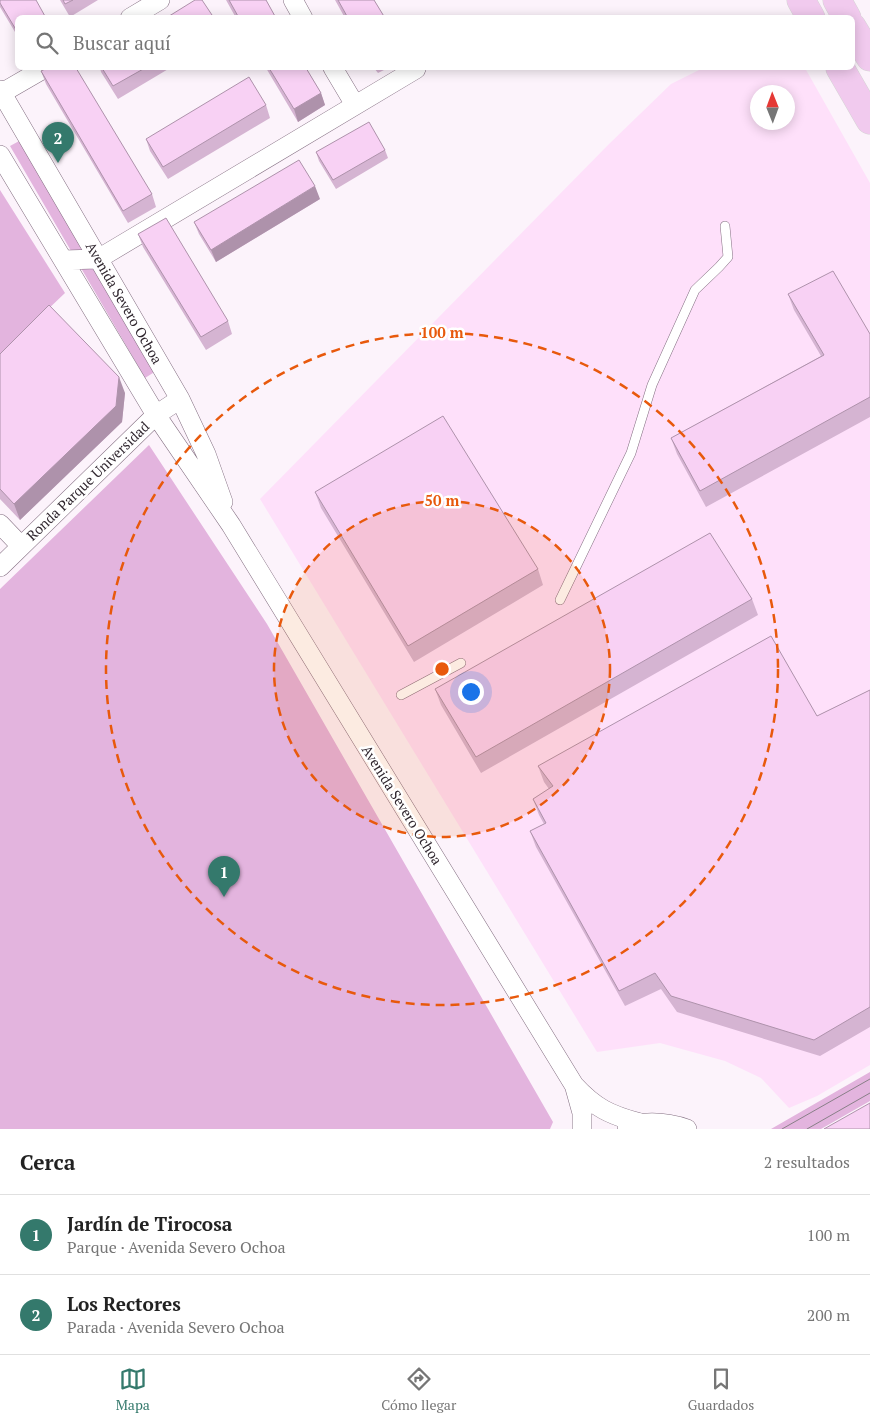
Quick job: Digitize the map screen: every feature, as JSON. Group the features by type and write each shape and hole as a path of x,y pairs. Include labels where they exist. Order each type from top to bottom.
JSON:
{"main road":[{"path":"801,0 809,15"},
{"path":"837,0 845,15"},
{"path":"855,32 870,57"},
{"path":"841,70 870,120"}],"street":[{"path":"135,15 160,0"},
{"path":"293,0 301,15"},
{"path":"1,92 41,70"},
{"path":"334,70 355,106"},
{"path":"63,260 98,259 414,70"},
{"name":"Avenida Severo Ochoa","path":"1,92 180,399 206,454 230,525"},
{"name":"Avenida Severo Ochoa","path":"0,155 156,415 230,525 574,1085 596,1106 620,1118 640,1123"},
{"name":"Ronda Parque Universidad","path":"0,567 156,415 180,399"},
{"path":"0,524 21,546"},
{"name":"Avenida Severo Ochoa","path":"574,1085 582,1113 582,1129"},
{"path":"618,1129 640,1123 655,1122 687,1129"}],"lane":[{"path":"560,600 631,453 652,385 695,290 728,257 724,226"},
{"path":"402,695 462,663"}],"shaded area":[{"path":"699,70 806,70 870,183 870,1065 817,1096 789,1108 761,1078 725,1061 660,1043 597,1052 260,499 609,144 671,84"},
{"path":"21,140 156,371 145,378 10,146"},
{"path":"0,190 65,293 0,355"},
{"path":"149,445 267,624 553,1122 550,1129 0,1129 0,589"},
{"path":"870,1072 870,1101 821,1129 771,1129"}],"building":[{"path":"0,0 36,0 44,15 15,15 15,28"},
{"path":"63,0 73,0 65,4"},
{"path":"195,0 202,0 212,15 171,15"},
{"path":"229,0 266,0 274,15 237,15"},
{"path":"338,0 374,0 383,15 346,15"},
{"path":"77,70 152,194 123,211 41,71"},
{"path":"103,70 141,70 113,86"},
{"path":"270,70 307,70 321,93 294,109"},
{"path":"249,77 266,105 163,167 146,139"},
{"path":"369,122 385,150 333,180 316,152"},
{"path":"299,160 315,186 211,250 194,222"},
{"path":"166,218 228,321 201,337 138,234"},
{"path":"833,271 870,334 870,397 700,491 671,438 824,355 788,294"},
{"path":"49,305 119,377 116,406 14,504 0,489 0,354"},
{"path":"443,416 538,569 408,646 315,492"},
{"path":"710,533 752,599 476,757 435,689"},
{"path":"771,636 817,716 870,690 870,1007 814,1040 671,996 655,973 619,991 530,831 546,823 533,799 553,786 538,766"},
{"path":"870,1103 870,1129 824,1129"}],"tram line":[{"path":"782,1129 870,1079"},
{"path":"807,1129 870,1093"}],"place":[{"name":"Los Rectores","path":"58,163"},
{"name":"Jardín de Tirocosa","path":"224,897"}]}
